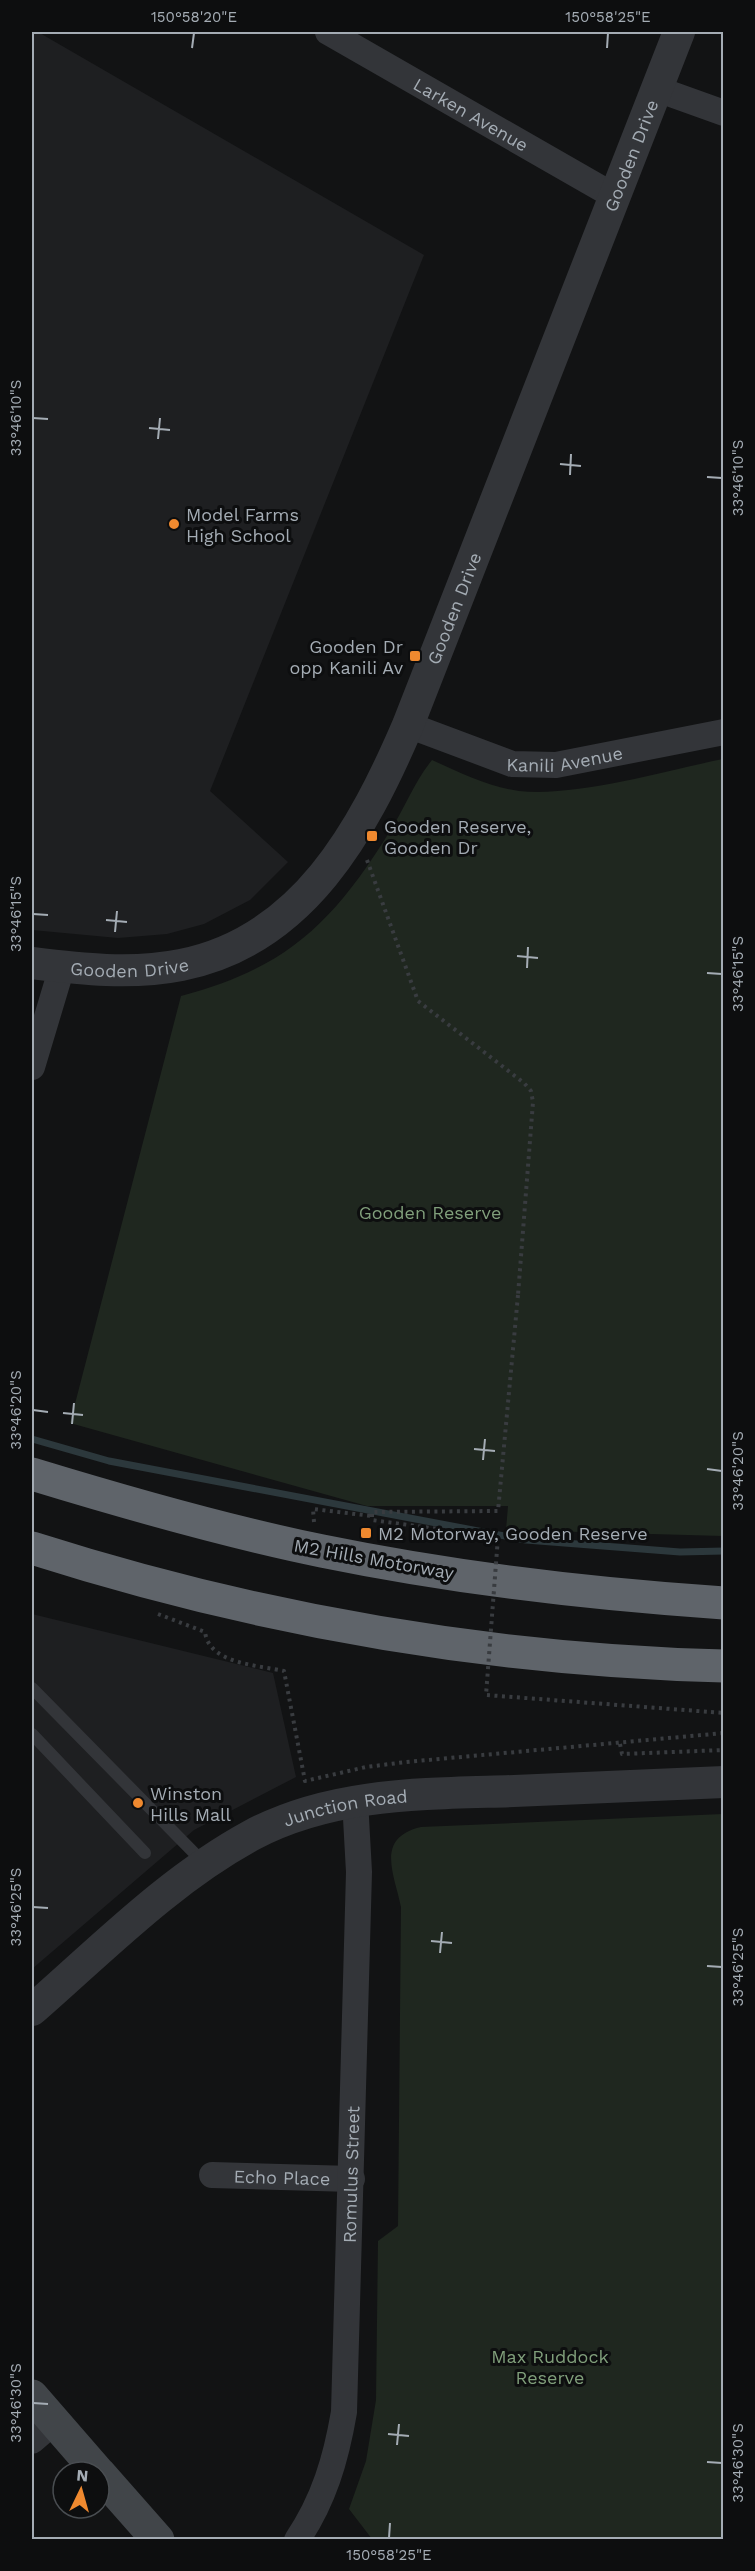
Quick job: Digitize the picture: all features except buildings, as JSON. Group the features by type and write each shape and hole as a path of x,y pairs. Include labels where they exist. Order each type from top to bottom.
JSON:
{"highway":[{"name":"M2 Hills Motorway","path":"32,1474 150,1509 319,1551 384,1563 631,1597 723,1603"},
{"path":"32,1548 185,1592 356,1628 511,1653 628,1664 723,1666"}],"main road":[{"path":"32,2396 43,2431 81,2460"},
{"path":"111,2488 158,2540"}],"street":[{"name":"Larken Avenue","path":"328,32 369,42 614,196"},
{"name":"Gooden Drive","path":"32,963 128,970 181,965 232,948 280,920 313,888 343,852 368,811 408,725 679,32"},
{"path":"657,88 723,113"},
{"name":"Kanili Avenue","path":"408,725 512,764 533,766 556,765 723,732"},
{"path":"32,1068 63,967"},
{"name":"Junction Road","path":"34,2003 171,1887 253,1835 304,1813 355,1800 421,1794 723,1782"},
{"name":"Romulus Street","path":"297,2540 318,2507 330,2474 344,2412 359,1872 355,1800"},
{"name":"Echo Place","path":"212,2175 352,2179"}],"lane":[{"path":"32,1688 205,1864"},
{"path":"32,1734 145,1854"}],"path":[{"path":"367,861 418,1001 524,1083 531,1091 533,1102 498,1511 372,1512 372,1516"},
{"path":"312,1521 313,1509 372,1516"},
{"path":"372,1516 372,1520 498,1537 486,1695 723,1713"},
{"path":"151,1611 205,1632 209,1647 220,1655 284,1671 305,1781 366,1767 723,1733"},
{"path":"620,1744 622,1754 723,1750"}],"shaded area":[{"name":"Model Farms High School","path":"32,32 38,32 424,255 210,791 288,862 250,900 204,924 167,934 118,938 32,930"},
{"name":"Winston Hills Mall","path":"32,1614 273,1673 296,1777 194,1830 32,1969"}],"green space":[{"name":"Gooden Reserve","path":"723,759 723,1536 506,1530 508,1506 367,1506 70,1423 181,996 218,985 250,971 279,956 304,938 348,892 369,863 432,760 496,786 519,791 542,792 593,787"},
{"name":"Max Ruddock Reserve","path":"723,1814 723,2539 372,2539 349,2509 366,2461 376,2400 378,2241 398,2226 401,1907 391,1858 397,1839 421,1827"}],"waterway":[{"path":"32,1439 109,1461 526,1540 680,1552 724,1551"}],"place":[{"name":"Model Farms High School","path":"174,524"},
{"name":"Gooden Dr opp Kanili Av","path":"415,656"},
{"name":"Gooden Reserve, Gooden Dr","path":"372,836"},
{"name":"M2 Motorway, Gooden Reserve","path":"366,1533"},
{"name":"Winston Hills Mall","path":"138,1803"}]}
